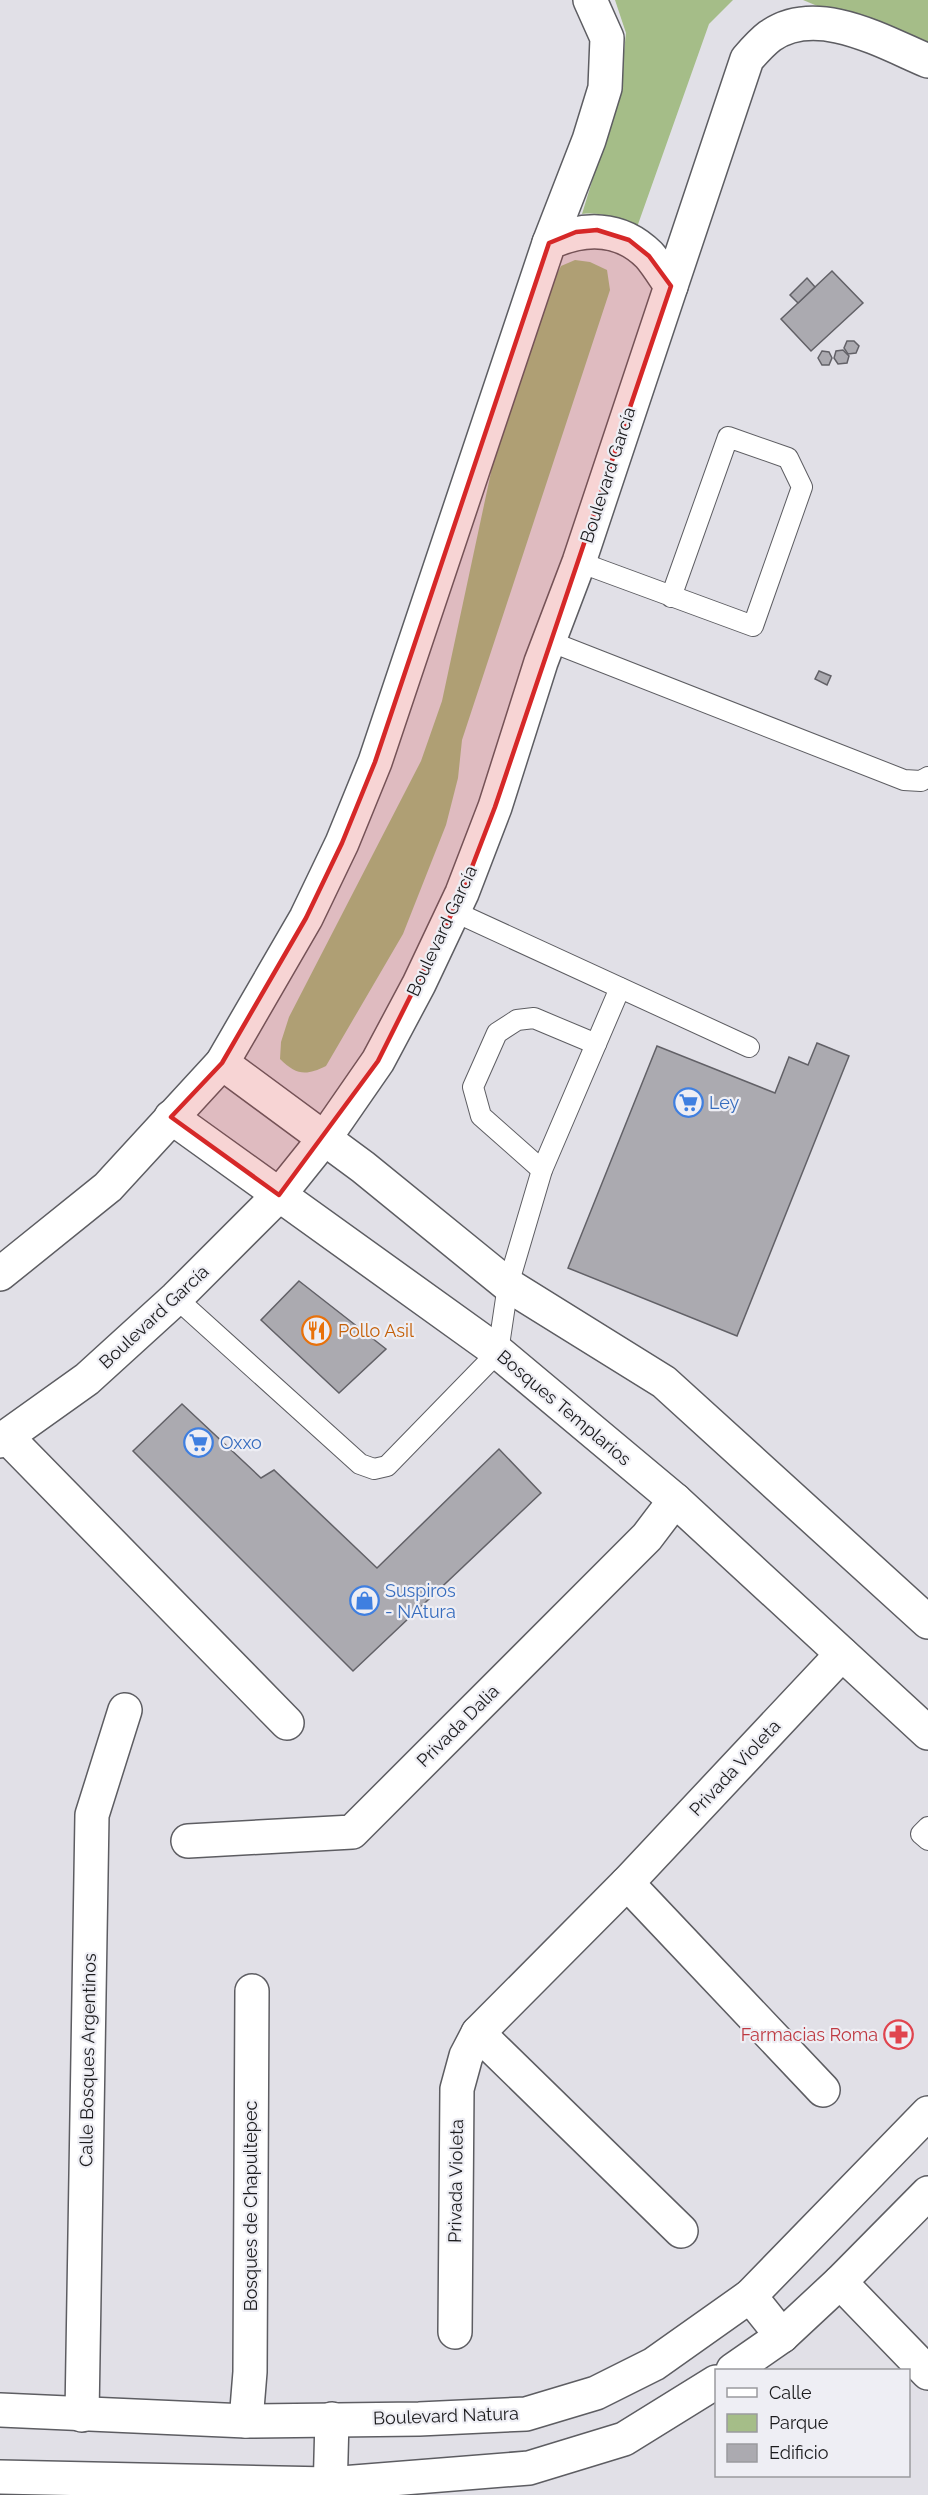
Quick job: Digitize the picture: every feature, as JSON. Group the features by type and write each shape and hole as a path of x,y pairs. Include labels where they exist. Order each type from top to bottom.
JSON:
{"main road":[{"path":"0,1274 108,1187 222,1063 306,918 342,843 375,762 549,243 589,140 605,88 607,38 590,0"},
{"name":"Boulevard García","path":"3,1439 87,1380 176,1298 279,1195 324,1139 378,1061 453,911 495,807 549,641 579,562 747,59 771,35 802,23 836,26 868,36 928,61"},
{"path":"549,243 576,232 597,230 629,240 650,256 670,286"},
{"path":"222,1063 363,1167 508,1285 664,1382 928,1622"},
{"name":"Bosques Templarios","path":"171,1117 498,1352 675,1500 928,1733"},
{"path":"3,1439 287,1723"},
{"name":"Privada Dalia","path":"188,1841 352,1832 648,1537 675,1500"},
{"name":"Privada Violeta","path":"455,2332 457,2089 466,2055 478,2033 627,1883 843,1654"},
{"name":"Calle Bosques Argentinos","path":"82,2415 92,1815 125,1710"},
{"path":"627,1883 823,2090"},
{"name":"Bosques de Chapultepec","path":"246,2421 250,2372 252,1991"},
{"path":"478,2033 681,2231"},
{"name":"Boulevard Natura","path":"0,2410 246,2421 419,2419 526,2414 586,2396 654,2364 750,2296 928,2113"},
{"path":"734,2369 782,2336 840,2282 928,2193"},
{"path":"840,2282 928,2373"},
{"path":"750,2296 782,2336"},
{"path":"0,2477 99,2488 330,2489 529,2468 624,2439 715,2383"},
{"path":"330,2489 332,2419"}],"lane":[{"path":"579,562 670,597 753,626 802,487 788,458 728,437 670,597"},
{"path":"549,641 904,780 921,781 928,777"},
{"path":"453,911 749,1047"},
{"path":"176,1298 360,1464 374,1468 387,1466 498,1352 508,1285 542,1170 620,988"},
{"path":"542,1170 480,1116 473,1087 497,1033 517,1020 534,1018 596,1044"},
{"path":"928,1827 921,1834 928,1840"}],"highlighted area":[{"path":"597,230 629,240 649,256 671,286 495,807 462,893 378,1061 279,1195 171,1117 222,1063 306,918 342,843 375,762 549,243 576,232"}],"green space":[{"path":"615,0 733,0 709,24 636,230 610,217 582,214 620,90 626,33"},
{"path":"803,0 928,0 928,52"},
{"path":"575,260 590,262 607,270 610,290 462,740 458,778 446,825 403,934 326,1066 307,1072 296,1071 280,1059 281,1042 289,1017 421,761 442,701 496,449 553,282 561,266"}],"building":[{"path":"832,271 863,303 811,351 781,319"},
{"path":"807,278 815,287 798,303 790,295"},
{"path":"847,341 854,341 859,346 856,353 848,354 844,348"},
{"path":"843,350 849,356 847,363 838,364 834,358 836,351"},
{"path":"822,351 829,352 832,358 829,365 822,365 818,358"},
{"path":"819,671 831,676 827,685 815,679"},
{"path":"817,1043 849,1056 737,1336 568,1268 657,1046 775,1093 789,1057 808,1065"},
{"path":"299,1281 386,1349 339,1393 261,1320"},
{"path":"182,1404 261,1478 274,1470 377,1568 499,1449 541,1493 353,1671 133,1451"}],"place":[{"name":"Ley","path":"688,1103"},
{"name":"Pollo Asil","path":"317,1331"},
{"name":"Oxxo","path":"199,1443"},
{"name":"Suspiros - NAtura","path":"364,1601"},
{"name":"Farmacias Roma","path":"899,2035"}]}
